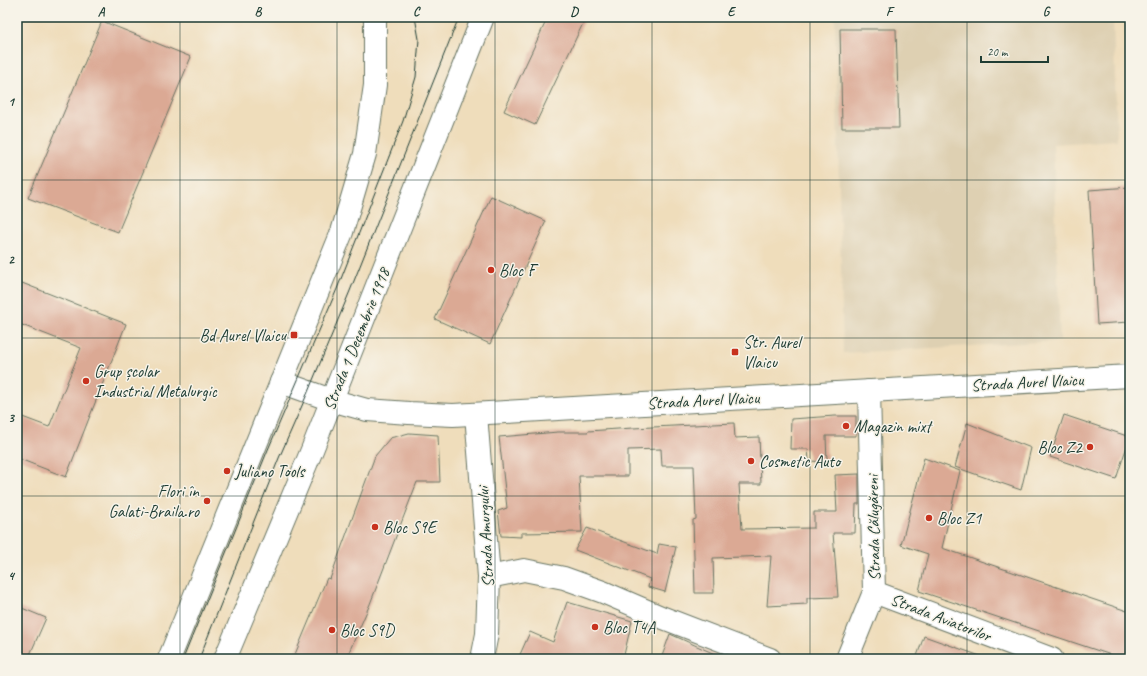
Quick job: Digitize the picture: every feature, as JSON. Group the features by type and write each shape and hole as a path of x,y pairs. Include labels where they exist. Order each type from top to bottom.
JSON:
{"main road":[{"path":"168,659 342,232 365,154 375,85 375,17"},
{"name":"Strada 1 Decembrie 1918","path":"225,659 309,458 483,17"},
{"name":"Strada Aurel Vlaicu","path":"281,382 331,400 367,410 453,415 1130,376"},
{"name":"Strada Călugăreni","path":"848,659 874,592 870,391"},
{"name":"Strada Amurgului","path":"476,414 489,577 487,634 482,659"},
{"path":"489,577 524,570 564,578 603,592 661,617 770,659"},
{"name":"Strada Aviatorilor","path":"874,592 1052,659"}],"shaded area":[{"path":"835,17 1113,17 1117,140 1053,144 1060,341 843,353"},
{"path":"1124,17 1130,17 1130,140 1129,140"}],"building":[{"path":"548,17 586,17 535,125 504,111"},
{"path":"102,21 191,57 118,232 28,198"},
{"path":"840,29 896,29 899,128 842,128"},
{"path":"1130,187 1130,322 1097,324 1089,190"},
{"name":"Bloc F","path":"491,196 546,221 490,344 435,319"},
{"name":"Grup școlar Industrial Metalurgic","path":"17,281 126,324 66,477 17,458 17,415 49,427 81,348 17,323"},
{"name":"Bloc Z2","path":"1064,415 1130,437 1116,479 1050,457"},
{"path":"856,416 856,436 826,436 827,462 809,461 808,449 790,449 791,419"},
{"path":"734,423 735,438 759,437 761,484 739,484 742,529 814,528 814,512 837,512 835,475 859,474 859,504 856,504 855,533 833,533 838,597 807,598 807,604 767,606 771,556 713,558 714,593 695,593 693,520 696,519 694,466 662,466 661,449 628,450 628,476 579,476 582,532 521,533 521,537 501,536 498,511 507,508 499,437 558,432 588,432 633,428"},
{"path":"967,423 1031,448 1021,490 955,467"},
{"name":"Bloc S9E","path":"409,433 438,435 440,482 417,482 370,604 346,659 293,659 327,578 330,579 375,456 390,438"},
{"name":"Bloc Z1","path":"924,458 960,471 942,548 1130,612 1130,659 1123,659 919,591 928,554 901,545"},
{"path":"587,528 657,554 659,544 676,547 665,592 648,587 650,579 575,550"},
{"name":"Bloc T4A","path":"567,602 632,621 623,659 607,659 579,653 593,659 518,659 530,632 553,642"},
{"path":"17,606 46,618 28,659 17,659"},
{"path":"670,634 726,659 661,659"},
{"path":"924,636 983,657 982,659 916,659"}],"tram line":[{"path":"183,659 267,452 337,289 403,121 416,77 419,39 415,17"},
{"path":"199,659 279,458 350,291 459,17"}],"place":[{"name":"Bloc F","path":"491,270"},
{"name":"Bd Aurel Vlaicu","path":"294,335"},
{"name":"Str. Aurel Vlaicu","path":"735,352"},
{"name":"Grup școlar Industrial Metalurgic","path":"86,381"},
{"name":"Magazin mixt","path":"846,426"},
{"name":"Bloc Z2","path":"1090,447"},
{"name":"Cosmetic Auto","path":"751,461"},
{"name":"Juliano Tools","path":"227,471"},
{"name":"Flori în Galati-Braila.ro","path":"207,501"},
{"name":"Bloc Z1","path":"929,518"},
{"name":"Bloc S9E","path":"375,527"},
{"name":"Bloc T4A","path":"595,627"},
{"name":"Bloc S9D","path":"332,630"}]}
